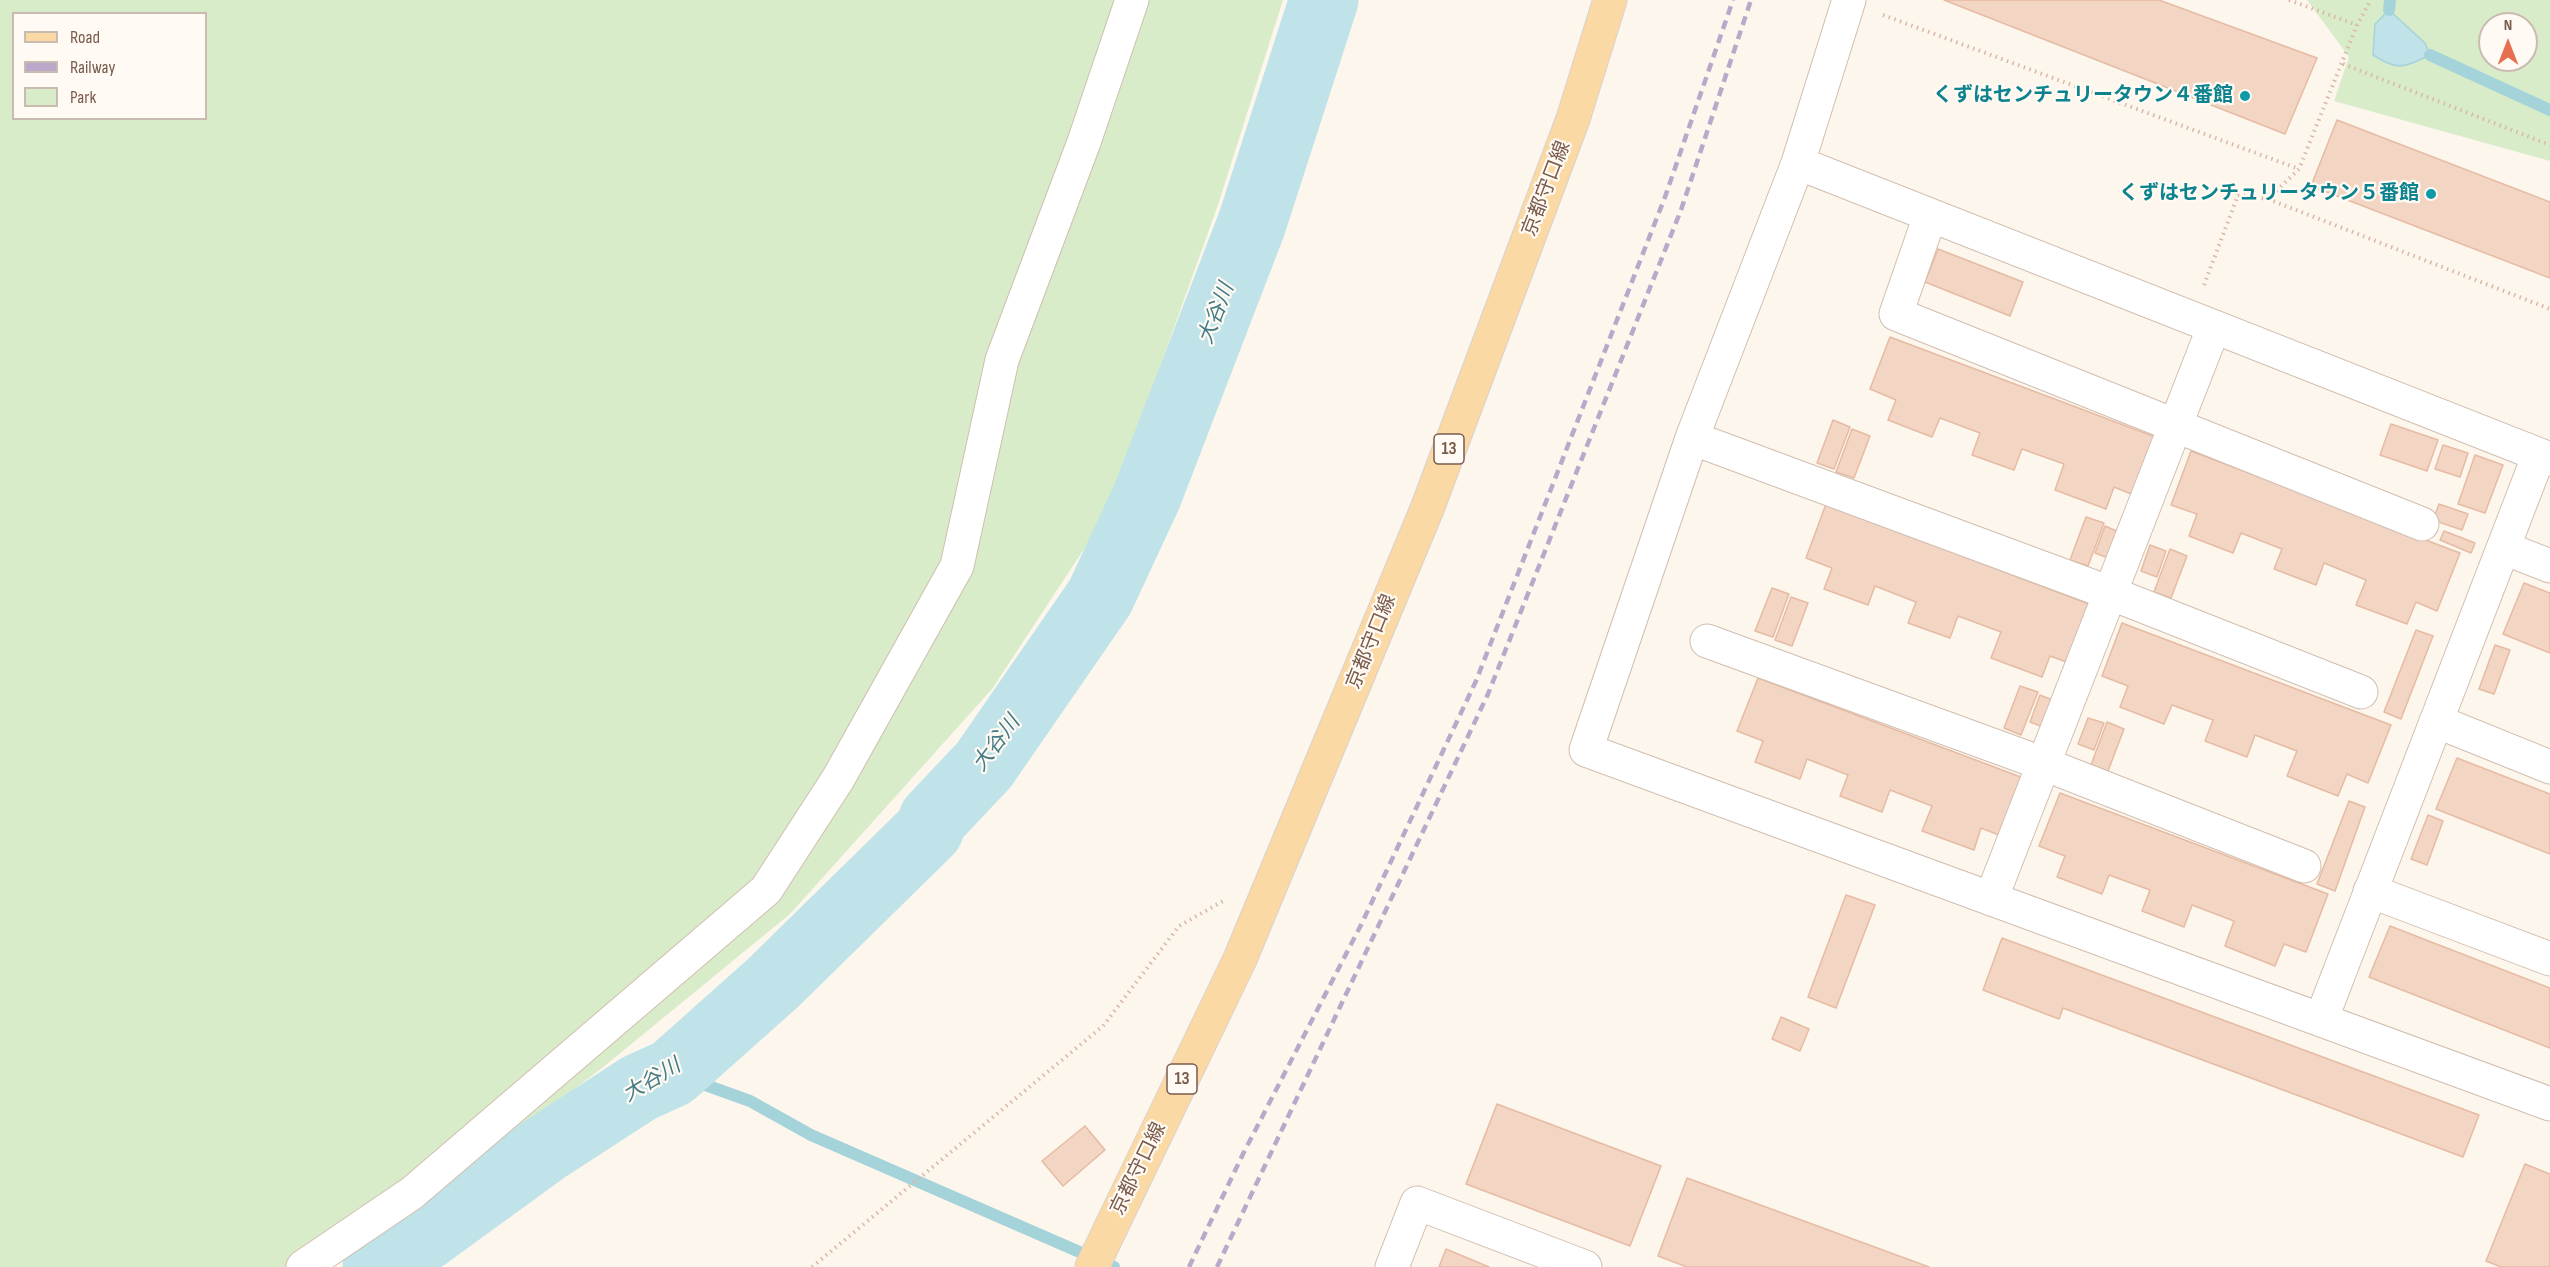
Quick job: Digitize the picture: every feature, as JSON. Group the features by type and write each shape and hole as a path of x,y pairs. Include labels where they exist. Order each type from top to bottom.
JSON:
{"main road":[{"name":"京都守口線","path":"1092,1267 1270,891 1427,509 1573,119 1610,0"}],"street":[{"path":"303,1267 412,1193 766,890 838,779 957,566 1002,360 1084,142 1132,0"},
{"path":"1849,1 1798,163 1692,438 1586,750 2550,1104"},
{"path":"1798,163 2202,324 2545,457 2504,548 2320,1020"},
{"path":"1930,216 1896,314 2422,524"},
{"path":"1991,899 2175,425 2202,324"},
{"path":"1692,438 2110,593 2361,692"},
{"path":"2504,548 2550,566"},
{"path":"1707,641 2044,764 2304,866"},
{"path":"2436,721 2550,767"},
{"path":"2370,891 2550,959"},
{"path":"1392,1267 1417,1203 1585,1267"}],"path":[{"path":"2289,0 2357,25"},
{"path":"2268,199 2299,169 2357,25 2371,0"},
{"path":"1849,1 2299,169"},
{"path":"2343,64 2550,145"},
{"path":"2202,324 2238,195 2268,199 2550,309"},
{"path":"812,1267 1103,1026 1179,926 1234,894 1270,891"}],"green space":[{"path":"0,0 1283,0 1218,205 1107,514 992,689 790,914 602,1068 421,1205 330,1267 0,1267"},
{"path":"2307,0 2550,0 2550,161 2334,101 2349,57"}],"water":[{"path":"2389,10 2425,43 2430,55 2401,66 2389,64 2373,55 2375,24"}],"building":[{"name":"くずはセンチュリータウン４番館","path":"1944,0 2159,0 2317,58 2285,134"},
{"name":"くずはセンチュリータウン５番館","path":"2337,120 2550,202 2550,278 2311,186"},
{"path":"1938,249 2023,282 2010,316 1925,282"},
{"path":"1890,337 2158,438 2136,496 2114,487 2106,509 2055,490 2064,464 2022,449 2014,470 1972,455 1980,433 1940,418 1932,437 1888,420 1896,400 1870,389"},
{"path":"1833,420 1850,427 1834,469 1817,463"},
{"path":"2391,424 2438,440 2427,471 2380,455"},
{"path":"1852,429 1870,436 1854,478 1836,472"},
{"path":"2443,445 2468,453 2460,477 2435,469"},
{"path":"2191,451 2460,553 2437,611 2416,602 2407,624 2356,605 2366,580 2324,563 2316,585 2274,569 2282,549 2241,533 2233,553 2189,536 2197,514 2171,505"},
{"path":"2475,455 2503,465 2485,513 2458,504"},
{"path":"1826,504 2094,606 2072,664 2050,656 2042,677 1991,658 2001,632 1958,616 1950,638 1908,623 1916,602 1875,586 1868,605 1824,589 1832,568 1806,558"},
{"path":"2439,504 2468,514 2462,530 2433,520"},
{"path":"2086,517 2104,523 2088,566 2070,560"},
{"path":"2105,526 2121,533 2111,559 2095,553"},
{"path":"2444,531 2475,543 2471,553 2440,540"},
{"path":"2150,545 2166,551 2157,577 2141,571"},
{"path":"2170,549 2187,556 2171,598 2154,592"},
{"path":"2524,583 2550,593 2550,653 2503,634"},
{"path":"1772,588 1789,594 1773,637 1755,631"},
{"path":"1791,597 1808,603 1792,646 1775,640"},
{"path":"2122,623 2391,725 2368,783 2347,774 2338,796 2287,776 2297,751 2255,735 2247,757 2205,741 2213,720 2172,705 2164,724 2120,707 2128,686 2102,676"},
{"path":"2416,630 2433,636 2401,719 2384,712"},
{"path":"2495,645 2510,650 2494,694 2479,689"},
{"path":"1758,678 2026,779 2004,837 1981,828 1974,850 1922,831 1932,806 1890,790 1882,812 1840,796 1848,775 1807,759 1800,779 1755,762 1763,741 1737,731"},
{"path":"2020,686 2038,692 2021,735 2004,728"},
{"path":"2040,695 2055,701 2046,728 2030,722"},
{"path":"2088,718 2104,723 2094,750 2078,744"},
{"path":"2107,722 2124,729 2108,771 2091,765"},
{"path":"2457,758 2550,794 2550,854 2436,809"},
{"path":"2060,793 2328,894 2306,952 2284,944 2275,966 2225,946 2234,921 2192,905 2184,927 2142,911 2150,890 2109,875 2102,894 2057,877 2065,856 2039,846"},
{"path":"2349,801 2365,807 2335,891 2317,884"},
{"path":"2428,815 2443,821 2427,865 2411,859"},
{"path":"1846,895 1875,905 1836,1008 1808,997"},
{"path":"2390,926 2550,988 2550,1048 2369,977"},
{"path":"2002,938 2479,1115 2463,1157 2063,1008 2059,1019 1983,990"},
{"path":"1781,1017 1809,1029 1800,1051 1772,1039"},
{"path":"1497,1104 1661,1166 1630,1246 1466,1184"},
{"path":"1085,1126 1105,1150 1063,1186 1042,1161"},
{"path":"2525,1164 2550,1174 2550,1267 2501,1267 2486,1261"},
{"path":"1687,1178 1929,1267 1687,1267 1658,1256"},
{"path":"1446,1249 1489,1267 1439,1267"}],"waterway":[{"name":"大谷川","path":"377,1267 424,1237 545,1149 639,1088 672,1073 773,983 929,830 933,819 984,765 1100,597 1147,496 1252,223 1324,0"},
{"path":"2389,10 2390,0"},
{"path":"2430,55 2550,110"},
{"path":"672,1073 750,1101 811,1135 1114,1267"}],"railway":[{"path":"1189,1267 1243,1154 1361,925 1476,681 1665,197 1733,0"},
{"path":"1217,1267 1488,694 1681,210 1751,0"}],"place":[{"name":"くずはセンチュリータウン４番館","path":"2245,96"},
{"name":"くずはセンチュリータウン５番館","path":"2431,194"}]}
